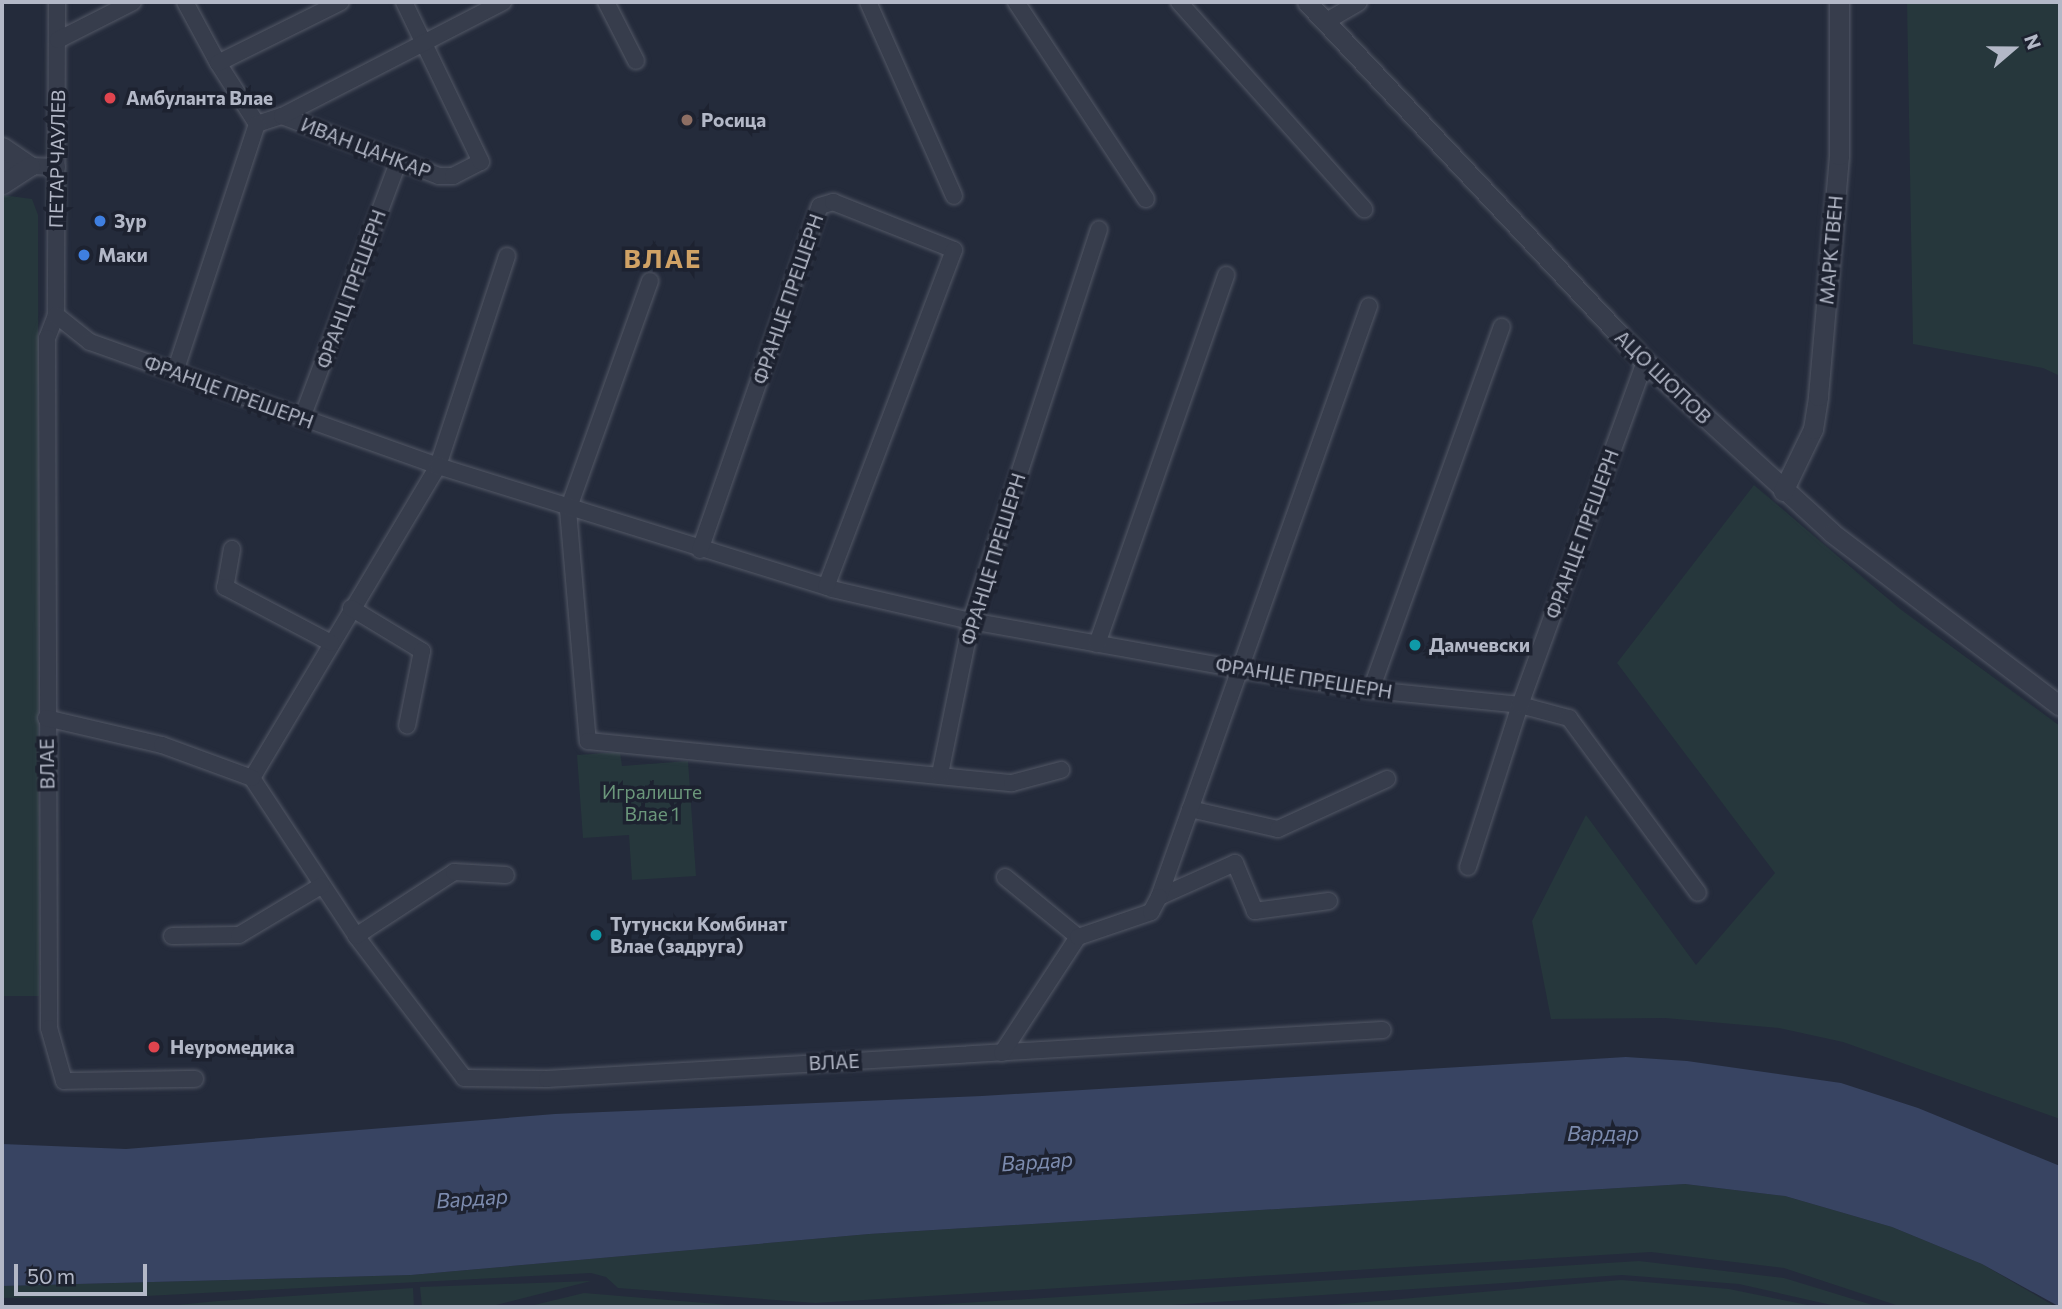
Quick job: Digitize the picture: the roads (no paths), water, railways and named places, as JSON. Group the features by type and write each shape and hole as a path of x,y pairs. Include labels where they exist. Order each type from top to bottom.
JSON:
{"street":[{"name":"ПЕТАР ЧАУЛЕВ","path":"56,316 57,2"},
{"path":"58,40 134,2"},
{"path":"175,372 257,124 218,63 185,2"},
{"path":"218,63 341,2"},
{"name":"ИВАН ЦАНКАР","path":"282,116 439,176 464,172 481,162 404,2"},
{"name":"ИВАН ЦАНКАР","path":"257,124 282,116 422,41 503,2"},
{"path":"606,2 636,61"},
{"path":"868,2 954,196"},
{"path":"1016,2 1146,199"},
{"path":"1179,2 1364,209"},
{"name":"АЦО ШОПОВ","path":"1307,2 1645,362 1783,491 1958,633 2060,706"},
{"path":"1325,22 1359,2"},
{"name":"МАРК ТВЕН","path":"1783,491 1813,429 1818,396 1838,169 1839,2"},
{"path":"2,147 30,166"},
{"name":"ФРАНЦ ПРЕШЕРН","path":"302,418 399,160"},
{"path":"2,165 57,167"},
{"path":"2,184 30,166"},
{"name":"ФРАНЦE ПРЕШЕРН","path":"700,550 820,206 833,202 954,250 826,587"},
{"name":"ФРАНЦЕ ПРЕШЕРН","path":"940,774 971,621 1099,229"},
{"path":"46,718 162,745 252,778 438,466 507,256"},
{"path":"1097,644 1226,275"},
{"path":"650,281 568,510 587,741 1012,783 1061,770"},
{"path":"1002,1052 1078,937 1151,912 1159,897 1237,669 1369,306"},
{"name":"ФРАНЦE ПРЕШЕРН","path":"56,316 90,342 438,466 568,510 826,587 971,621 1237,669 1371,690 1520,705 1569,718 1698,893"},
{"name":"ВЛАЕ","path":"56,316 47,338 46,718 49,1028 64,1081 195,1079"},
{"path":"1371,690 1502,327"},
{"name":"ФРАНЦЕ ПРЕШЕРН","path":"1468,867 1520,705 1645,362"},
{"path":"232,549 225,587 331,643"},
{"path":"351,608 422,651 407,726"},
{"name":"ВЛАЕ","path":"252,778 356,936 464,1078 547,1079 1383,1030"},
{"path":"1190,809 1278,829 1387,779"},
{"path":"1159,897 1234,863 1255,911 1329,901"},
{"path":"356,936 454,872 506,875"},
{"path":"1005,877 1078,937"},
{"path":"172,936 239,935 321,886"}],"water":[{"name":"Вардар","path":"1626,1057 1687,1061 1841,1083 1918,1108 2060,1166 2060,1307 1982,1264 1892,1227 1785,1196 1685,1184 869,1234 411,1275 2,1286 2,1144 126,1149 555,1114 982,1096"}],"place":[{"name":"Амбуланта Влае","path":"110,98"},
{"name":"Росица","path":"687,120"},
{"name":"Зур","path":"100,221"},
{"name":"Маки","path":"84,255"},
{"name":"Дамчевски","path":"1415,645"},
{"name":"Тутунски Комбинат Влае (задруга)","path":"596,935"},
{"name":"Неуромедика","path":"154,1047"}],"district":[{"name":"ВЛАЕ","path":"663,258"}],"park label":[{"name":"Игралиште Влае 1","path":"652,803"}]}
